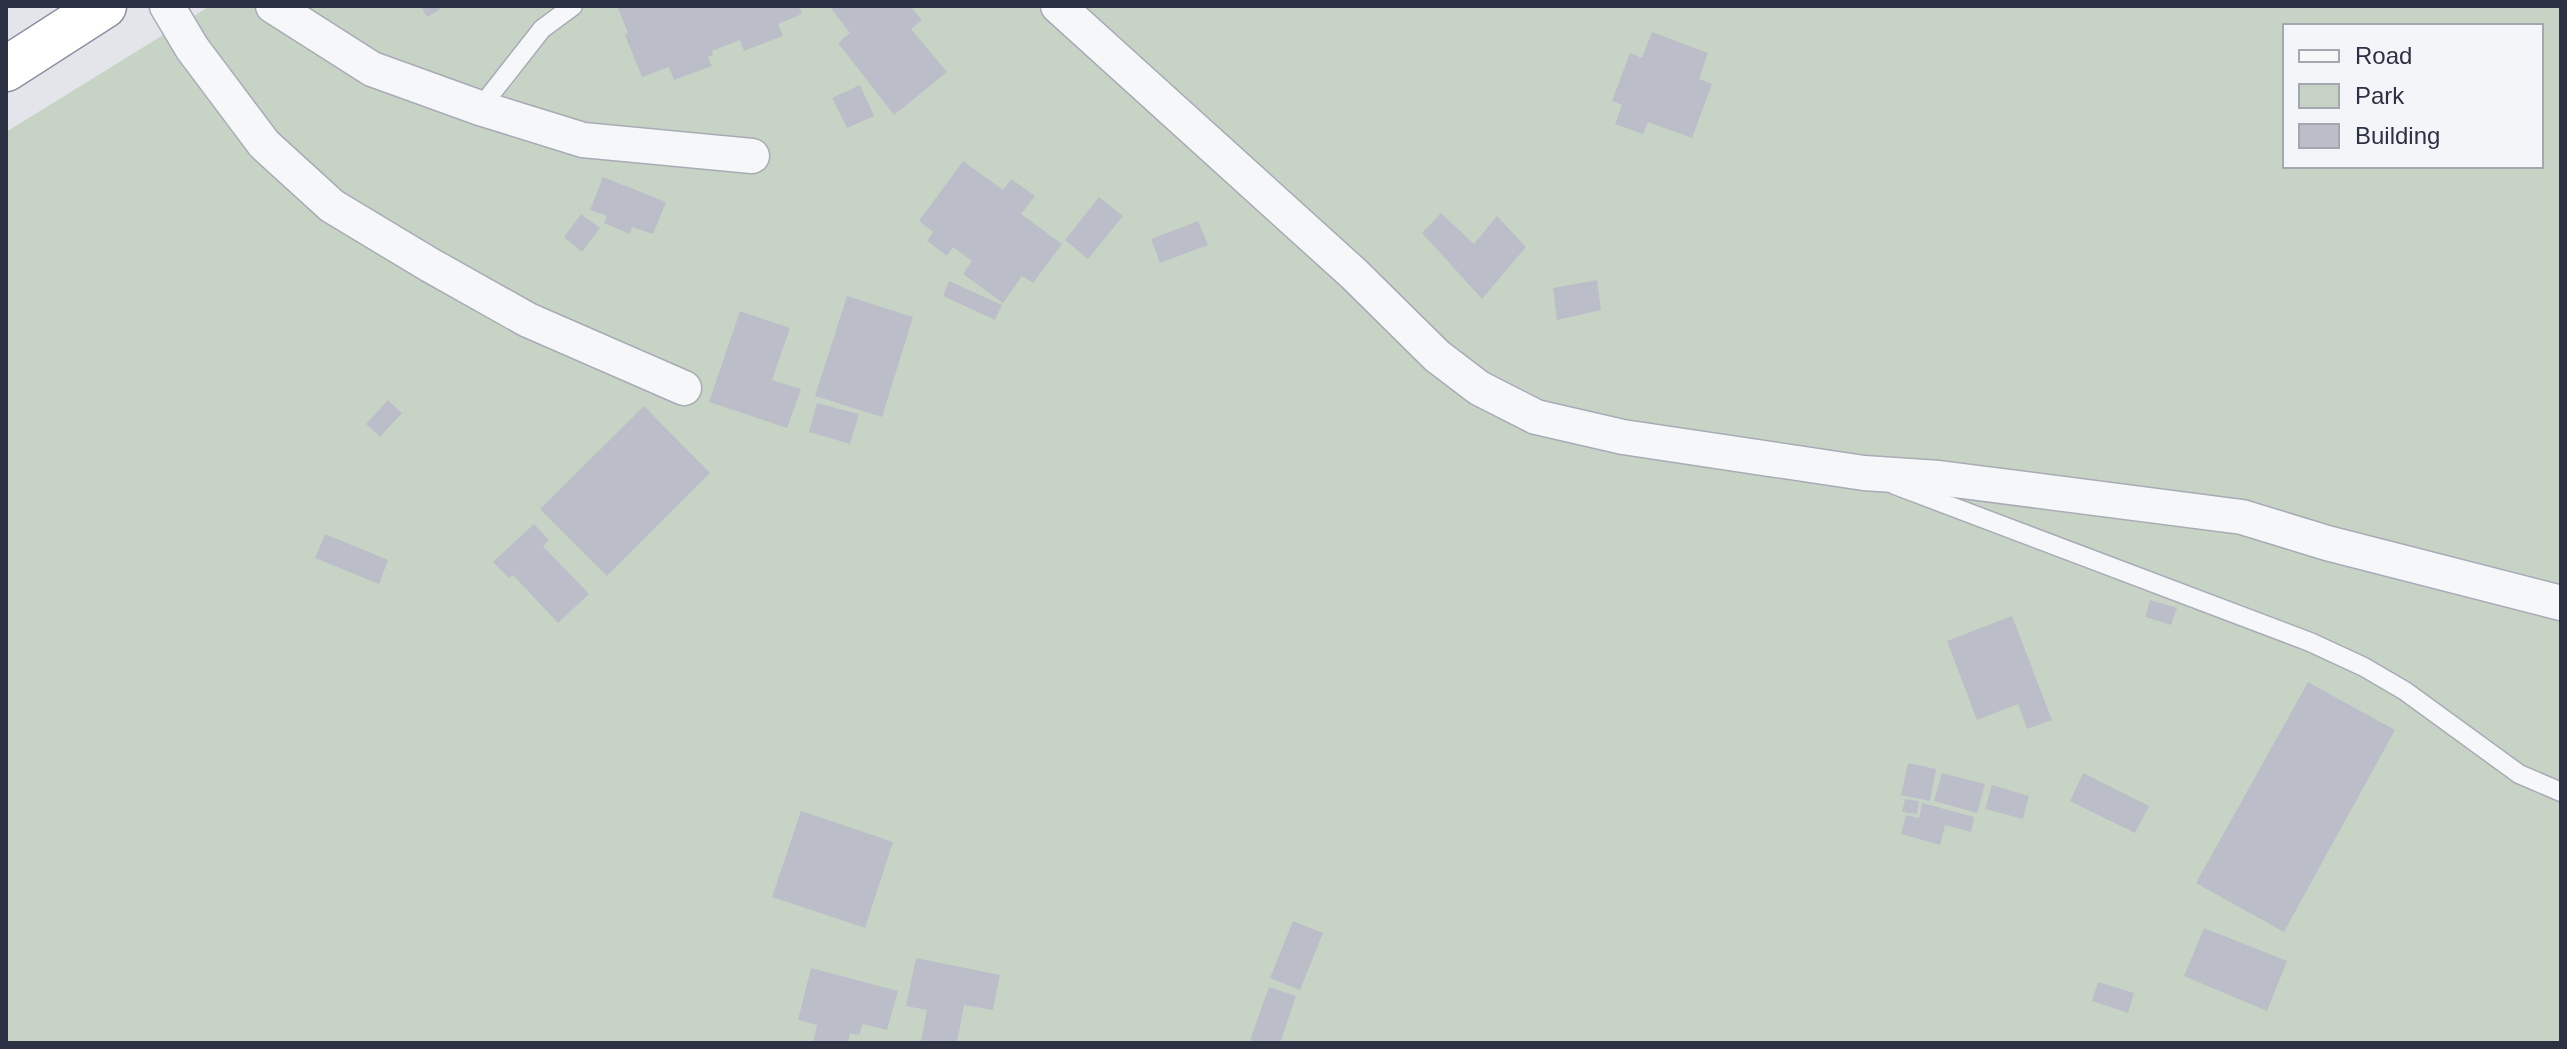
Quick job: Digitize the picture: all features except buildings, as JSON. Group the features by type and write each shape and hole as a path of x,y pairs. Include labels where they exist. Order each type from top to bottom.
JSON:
{"highway":[{"path":"6,69 104,6"}],"street":[{"path":"167,6 192,48 264,144 332,206 528,320 684,388"},
{"path":"273,6 372,69 480,108 583,140 752,156"},
{"path":"1058,6 1354,274 1437,356 1479,388 1536,417 1623,437 1864,473 1939,478 2242,517 2327,543 2561,603"}],"lane":[{"path":"480,108 542,29 573,6"},
{"path":"1864,473 2310,642 2364,667 2405,691 2519,774 2561,792"}],"green space":[{"path":"210,6 2561,6 2561,1043 6,1043 6,132"}]}
